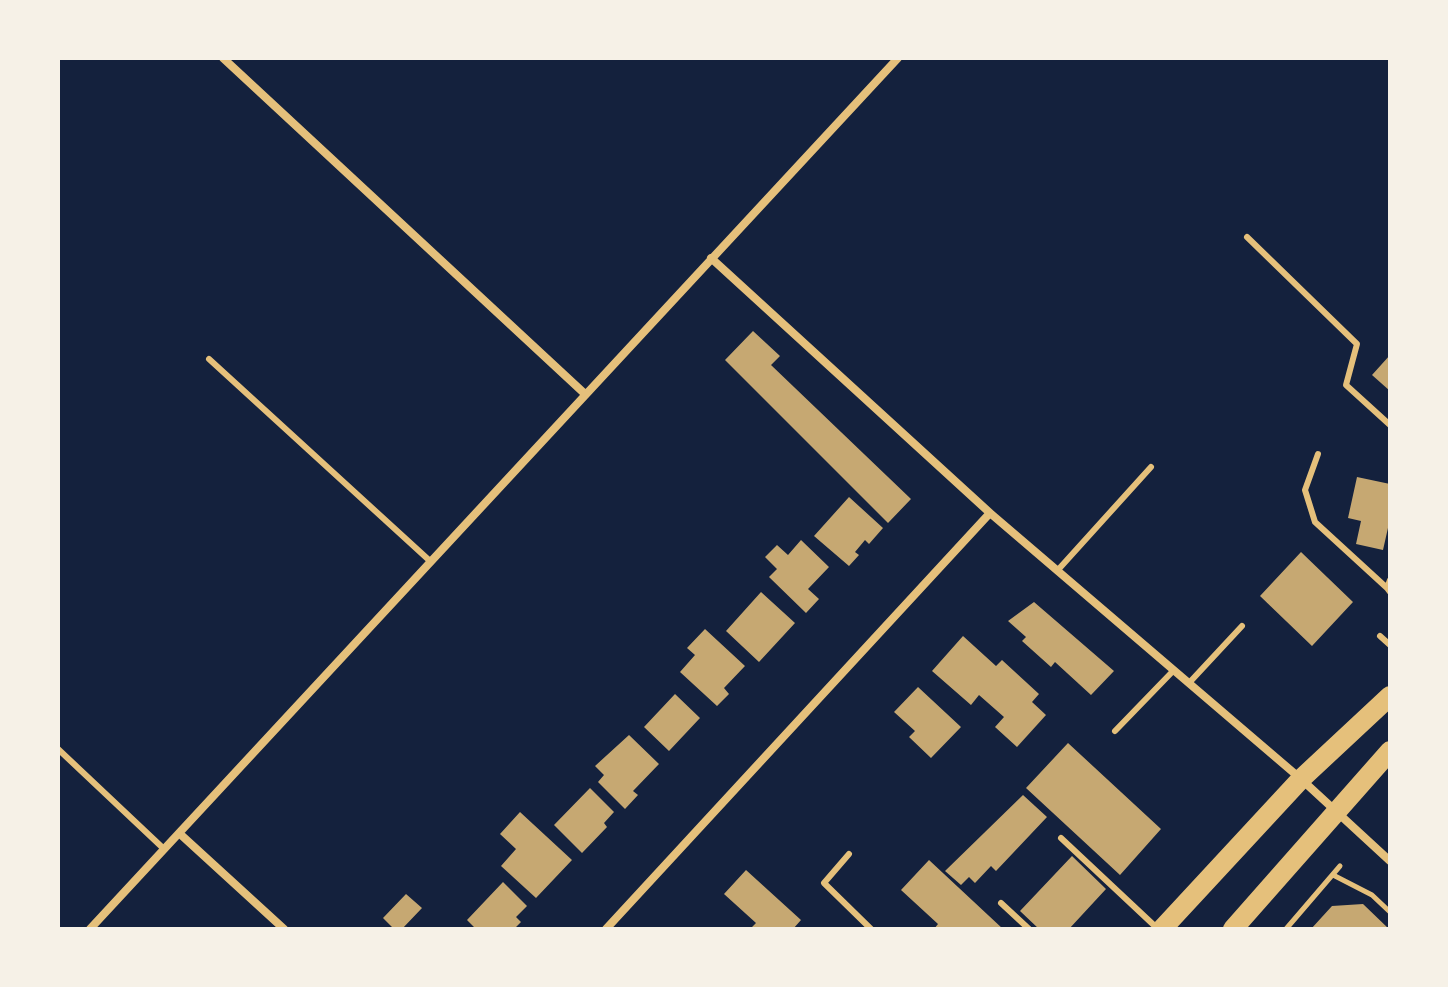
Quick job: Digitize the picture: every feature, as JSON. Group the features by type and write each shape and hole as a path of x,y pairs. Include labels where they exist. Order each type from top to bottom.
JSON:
{"main road":[{"path":"1160,929 1301,779 1390,696"},
{"path":"1233,929 1390,751"}],"street":[{"path":"223,58 585,394"},
{"path":"90,929 898,58"},
{"path":"711,258 990,513 1301,779 1390,861"},
{"path":"606,929 990,513"},
{"path":"179,833 284,929"}],"lane":[{"path":"1247,237 1357,344 1346,385 1390,425"},
{"path":"209,359 430,561"},
{"path":"1318,454 1305,490 1315,522 1388,590"},
{"path":"1057,571 1151,467"},
{"path":"1388,590 1390,580"},
{"path":"1189,683 1242,626"},
{"path":"1380,636 1390,645"},
{"path":"1115,731 1174,670"},
{"path":"58,749 164,849"},
{"path":"1061,838 1160,929"},
{"path":"849,854 824,883 871,929"},
{"path":"1001,903 1029,929"}],"path":[{"path":"1286,929 1335,876 1340,866"},
{"path":"1335,876 1372,895 1390,912"}],"building":[{"path":"753,331 780,356 771,365 911,499 888,523 725,360"},
{"path":"1390,355 1390,391 1372,375"},
{"path":"1357,477 1390,484 1390,519 1383,550 1356,544 1361,521 1348,518"},
{"path":"849,497 883,528 869,544 865,540 855,552 859,555 849,566 814,536"},
{"path":"801,540 829,567 808,589 819,599 806,613 769,577 777,569 765,557 777,545 788,555"},
{"path":"1301,552 1353,602 1312,646 1260,596"},
{"path":"761,592 795,623 759,662 726,631"},
{"path":"1034,602 1114,671 1091,695 1055,662 1051,667 1022,641 1026,637 1008,621"},
{"path":"705,629 745,666 724,688 729,694 717,706 680,672 695,655 687,648"},
{"path":"963,636 996,666 1002,660 1039,694 1032,702 1046,715 1017,747 995,727 1004,717 979,695 971,705 932,671"},
{"path":"918,687 961,727 931,758 909,737 915,731 894,712"},
{"path":"675,694 700,718 669,751 644,727"},
{"path":"629,735 659,764 633,791 638,795 625,809 598,782 604,775 595,766"},
{"path":"1068,743 1161,829 1120,875 1026,788"},
{"path":"590,788 614,812 604,823 607,827 582,853 554,825"},
{"path":"1023,795 1047,817 996,871 991,866 975,883 969,877 961,885 945,871"},
{"path":"520,812 572,860 536,898 501,866 516,849 500,834"},
{"path":"1072,856 1106,889 1069,929 1039,929 1020,911"},
{"path":"929,860 1003,929 934,929 938,924 901,890"},
{"path":"746,870 801,920 793,929 750,929 756,923 724,894"},
{"path":"503,882 527,906 516,917 521,922 514,929 476,929 467,920"},
{"path":"406,894 422,908 402,929 394,929 383,918"},
{"path":"1363,904 1389,929 1311,929 1332,906"}]}
